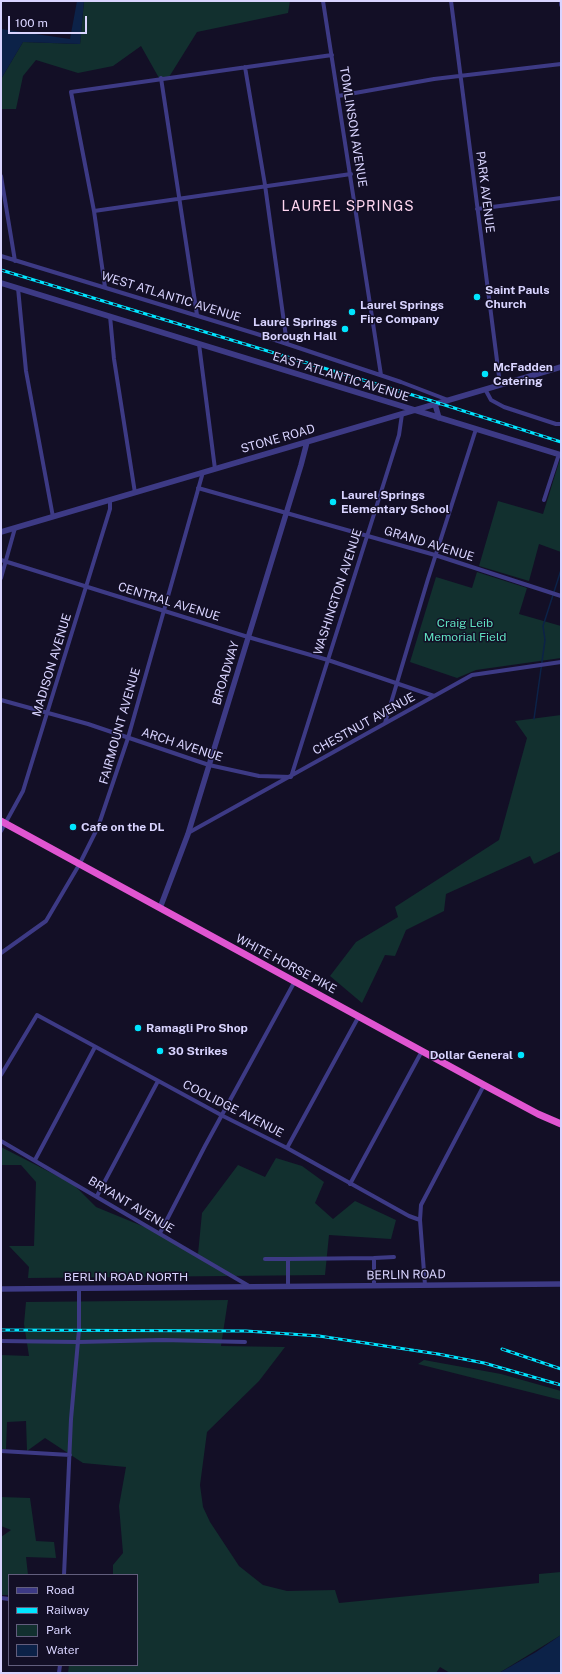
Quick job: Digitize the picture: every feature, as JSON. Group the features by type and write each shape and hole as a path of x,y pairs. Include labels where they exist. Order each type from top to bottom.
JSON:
{"highway":[{"name":"WHITE HORSE PIKE","path":"3,822 79,865 484,1085 538,1114 561,1124"}],"street":[{"name":"TOMLINSON AVENUE","path":"323,1 381,375"},
{"name":"PARK AVENUE","path":"451,1 500,384"},
{"path":"560,1 561,5"},
{"path":"105,287 94,211 71,92 161,78 332,55"},
{"path":"338,96 461,76 561,64"},
{"path":"245,67 265,185 287,344"},
{"path":"161,78 197,315"},
{"path":"94,211 265,185 351,174"},
{"path":"1,176 15,261"},
{"path":"477,209 561,198"},
{"name":"WEST ATLANTIC AVENUE","path":"1,256 197,315 381,375 448,400"},
{"name":"EAST ATLANTIC AVENUE","path":"1,283 414,411 560,454"},
{"path":"18,288 26,371 53,517"},
{"path":"110,316 114,359 135,493"},
{"path":"198,344 214,469"},
{"name":"STONE ROAD","path":"1,532 561,367"},
{"path":"485,389 491,400 504,407 556,424 561,424"},
{"path":"435,404 439,418"},
{"name":"WASHINGTON AVENUE","path":"290,777 399,435 402,414"},
{"path":"385,724 435,555 476,429"},
{"name":"BROADWAY","path":"160,908 188,834 307,442"},
{"path":"544,500 560,454"},
{"name":"FAIRMOUNT AVENUE","path":"1,953 46,921 79,865 98,827 128,738 165,612 203,472"},
{"name":"GRAND AVENUE","path":"198,488 435,555 561,596"},
{"name":"MADISON AVENUE","path":"1,831 3,822 23,791 110,509 110,500"},
{"path":"1,578 15,528"},
{"name":"CENTRAL AVENUE","path":"1,560 165,612 328,660 434,696"},
{"name":"CHESTNUT AVENUE","path":"188,834 476,674 561,662"},
{"name":"ARCH AVENUE","path":"1,700 88,724 209,766 259,776 290,777"},
{"path":"160,1233 295,982"},
{"name":"COOLIDGE AVENUE","path":"1,1075 37,1015 222,1116 287,1148 409,1216 420,1220"},
{"path":"287,1148 359,1016"},
{"path":"34,1160 95,1047"},
{"path":"350,1184 422,1051"},
{"path":"97,1196 158,1081"},
{"path":"425,1286 420,1220 421,1205 484,1085"},
{"name":"BRYANT AVENUE","path":"1,1141 251,1287"},
{"path":"265,1259 394,1257"},
{"path":"374,1258 374,1286"},
{"path":"288,1259 288,1287"},
{"name":"BERLIN ROAD","path":"251,1287 561,1284"},
{"name":"BERLIN ROAD NORTH","path":"1,1289 251,1287"},
{"path":"64,1574 71,1419 78,1342 79,1288"},
{"path":"1,1341 78,1342 163,1340 245,1342"},
{"path":"1,1451 70,1455"}],"green space":[{"path":"84,1 290,1 288,13 197,32 169,77 159,78 141,46 113,66 78,73 36,60 23,76 16,109 1,109 1,79 23,42 80,44"},
{"path":"560,459 561,552 539,544 529,581 479,566 498,501 543,514"},
{"name":"Craig Leib Memorial Field","path":"477,572 527,588 519,614 561,626 561,658 476,670 457,678 410,662 436,577 472,588"},
{"path":"561,715 561,851 534,864 530,856 446,894 444,911 406,930 395,956 385,955 362,1003 330,976 356,942 398,917 395,907 499,840 527,738 515,721"},
{"path":"1,1147 73,1184 96,1207 152,1230 198,1254 202,1213 238,1165 265,1177 276,1158 302,1166 324,1182 315,1203 333,1219 355,1201 396,1220 391,1239 329,1235 325,1275 28,1278 29,1267 9,1246 34,1246 36,1182 21,1165 1,1165"},
{"path":"228,1300 221,1346 285,1347 259,1381 207,1432 200,1485 203,1507 210,1522 239,1566 263,1585 287,1591 335,1590 339,1603 539,1583 539,1574 561,1572 561,1635 499,1673 450,1673 440,1667 436,1673 68,1673 69,1666 138,1666 138,1574 113,1574 113,1565 123,1553 119,1506 126,1467 83,1463 45,1438 27,1451 26,1421 7,1422 6,1449 1,1449 1,1355 29,1356 24,1324 26,1302"},
{"path":"424,1360 501,1374 561,1391 561,1400 418,1364"},
{"path":"1,1497 30,1498 36,1541 54,1542 56,1558 26,1557 28,1574 8,1574 8,1595 1,1595 1,1537 11,1530 1,1526"}],"water":[{"path":"77,1 84,1 80,44 23,42 1,79 1,29 70,39"},
{"path":"561,1635 561,1673 499,1673 536,1652"}],"waterway":[{"path":"534,719 545,640 543,626 561,570"}],"railway":[{"path":"1,270 429,400 561,442"},
{"path":"1,1330 246,1331 319,1336 438,1354 484,1363 561,1385"},
{"path":"502,1349 561,1369"}],"place":[{"name":"Saint Pauls Church","path":"477,297"},
{"name":"Laurel Springs Fire Company","path":"352,312"},
{"name":"Laurel Springs Borough Hall","path":"345,329"},
{"name":"McFadden Catering","path":"485,374"},
{"name":"Laurel Springs Elementary School","path":"333,502"},
{"name":"Cafe on the DL","path":"73,827"},
{"name":"Ramagli Pro Shop","path":"138,1028"},
{"name":"30 Strikes","path":"160,1051"},
{"name":"Dollar General","path":"521,1055"}],"district":[{"name":"LAUREL SPRINGS","path":"348,207"}]}
